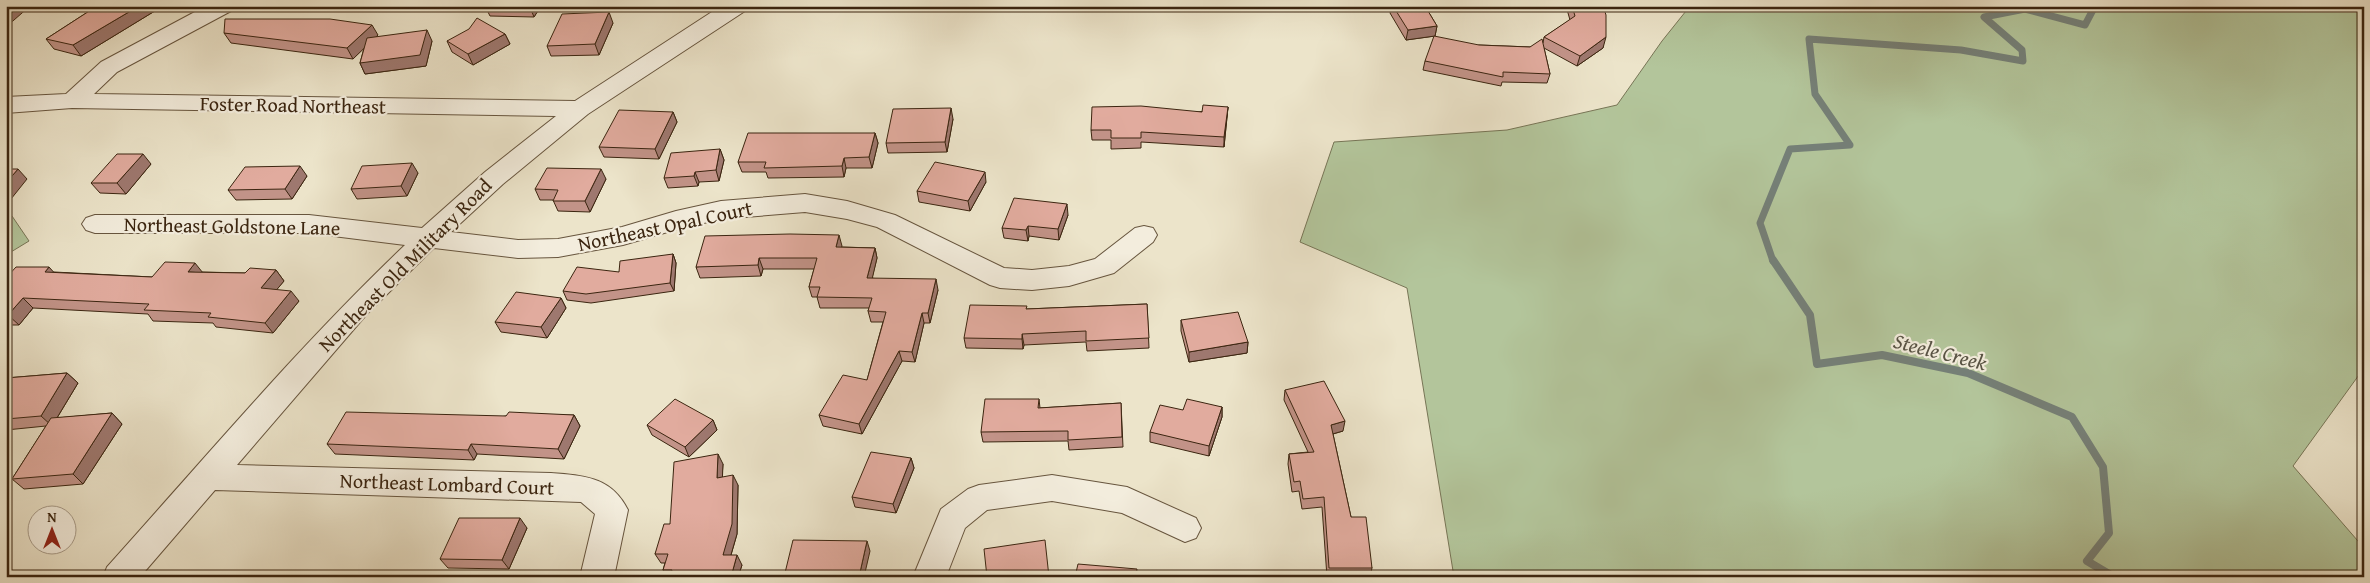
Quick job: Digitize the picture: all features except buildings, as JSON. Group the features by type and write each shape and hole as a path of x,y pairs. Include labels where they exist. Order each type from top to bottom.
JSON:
{"street":[{"path":"72,101 108,67 223,6"},
{"name":"Northeast Old Military Road","path":"119,577 356,307 428,238 494,178 580,109 736,6"},
{"name":"Foster Road Northeast","path":"6,105 72,101 580,109"},
{"name":"Northeast Opal Court","path":"428,238 518,249 558,248 623,236 676,220 720,210 805,203 847,210 886,221 1000,278 1032,280 1069,276 1104,266 1144,235"},
{"name":"Northeast Goldstone Lane","path":"95,224 309,224 428,238"},
{"name":"Northeast Lombard Court","path":"205,477 551,486 589,489 612,510 597,577"},
{"path":"929,577 952,519 979,498 1052,488 1127,500 1185,528"}],"green space":[{"path":"1690,6 2354,6 2364,13 2364,368 2293,466 2364,548 2364,577 1454,577 1407,288 1300,242 1334,142 1507,130 1617,105 1662,41"},
{"path":"12,216 29,241 6,255 6,218"}],"waterway":[{"name":"Steele Creek","path":"1773,261 1760,223 1790,149 1850,145 1815,94 1809,39 1961,50 2023,61 2022,50 1984,17 2025,9 2085,25 2095,6"},
{"name":"Steele Creek","path":"1773,260 1810,315 1817,364 1882,355 1968,373 2072,417 2103,467 2109,533 2087,561 2114,577"}]}
